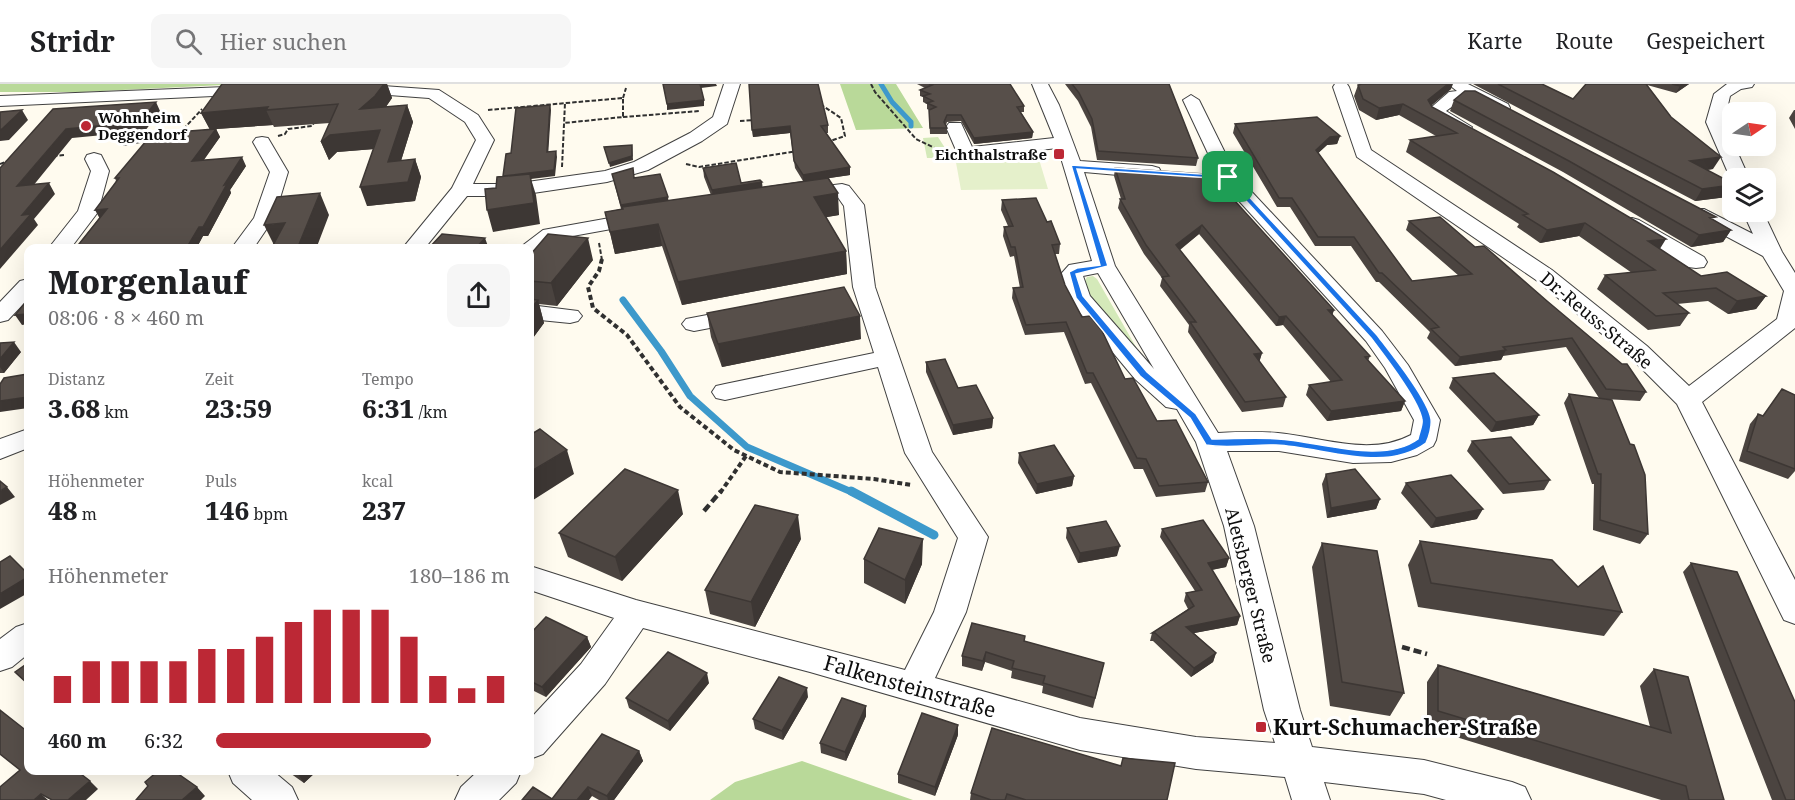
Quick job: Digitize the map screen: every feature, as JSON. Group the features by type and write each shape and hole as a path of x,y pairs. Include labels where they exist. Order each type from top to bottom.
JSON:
{"street":[{"path":"461,190 513,190 607,176 641,166 696,137 723,114 732,84"},
{"name":"Aletsberger Straße","path":"1040,84 1065,142 1104,266 1210,442 1239,525 1282,710 1311,800"},
{"path":"1456,84 1515,115"},
{"path":"1735,168 1715,122 1722,94 1737,85 1746,84"},
{"path":"334,87 440,89 472,119 485,140 461,190 417,244"},
{"name":"Dr.-Reuss-Straße","path":"1341,87 1363,153 1544,275 1638,351 1688,400 1785,567 1795,611"},
{"path":"0,101 96,99 270,90"},
{"path":"1475,93 1455,96 1435,112 1475,134"},
{"path":"81,112 96,99"},
{"path":"1191,100 1228,177 1374,336 1413,392 1427,420 1423,440 1411,449 1380,454 1347,452 1278,442 1210,442"},
{"path":"955,127 965,153 1065,142"},
{"path":"246,244 264,218 279,172 262,142"},
{"path":"63,244 88,212 100,171 94,159"},
{"path":"1073,166 1168,173"},
{"path":"1204,176 1228,177"},
{"path":"774,198 842,190 854,205 855,294 887,358 919,453 973,537 950,612 914,687"},
{"path":"1677,202 1771,252"},
{"path":"1616,214 1696,262"},
{"path":"534,245 550,234 661,215"},
{"path":"1688,400 1788,322 1795,291 1771,252 1758,222"},
{"path":"0,315 24,290"},
{"path":"694,324 763,311"},
{"path":"534,312 570,316"},
{"path":"725,392 887,358"},
{"path":"1,449 24,440"},
{"name":"Falkensteinstraße","path":"534,579 636,614 914,687 1080,734 1196,753 1298,762"},
{"path":"534,739 593,674 636,614"},
{"path":"0,657 24,639"},
{"path":"1298,762 1424,777 1512,800"},
{"path":"251,775 279,800"},
{"path":"474,800 500,775"}],"path":[{"path":"871,84 875,92 916,140 940,152 965,153"},
{"path":"623,117 623,98 626,88"},
{"path":"178,135 216,93"},
{"path":"463,113 623,98"},
{"path":"562,183 565,103"},
{"path":"812,109 823,106 841,118 845,136 836,141 822,142"},
{"path":"564,123 623,117 723,114 766,120"},
{"path":"285,134 288,129 312,126 318,116 310,117"},
{"path":"123,145 160,138"},
{"path":"686,163 699,166 799,151"},
{"path":"44,156 64,155"},
{"path":"0,164 11,159"},
{"path":"594,226 604,260 602,267 588,287 593,308 627,335 680,407 734,450 780,472 874,479 945,491"},
{"path":"704,511 732,478 746,456"},
{"path":"1402,647 1427,654"}],"green space":[{"path":"0,84 243,84 82,92 0,92"},
{"path":"840,84 896,84 923,128 856,130"},
{"path":"938,137 945,148 945,158 927,158 923,138"},
{"path":"1038,156 1048,189 961,190 955,157"},
{"path":"1093,276 1097,279 1136,347 1131,347 1090,301 1083,284 1087,277"},
{"path":"802,761 913,800 710,800 735,782"}],"building":[{"path":"222,84 384,84 375,96 360,109 407,105 388,162 415,159 408,182 360,187 380,130 330,135 321,142 338,104 201,113"},
{"path":"663,84 700,84 704,100 667,104"},
{"path":"749,84 818,84 828,125 821,126 850,167 803,175 794,161 790,126 752,130"},
{"path":"929,84 1010,84 1024,106 1017,107 1033,132 974,138 961,115 947,115 944,122 947,128 930,128 929,110 936,107 927,103 933,101 923,96 930,94 920,90 932,85"},
{"path":"1072,84 1169,84 1198,158 1098,151 1092,119"},
{"path":"1448,84 1428,100 1432,107 1553,172 1666,239 1648,241 1701,276 1727,272 1766,296 1737,301 1716,288 1663,293 1689,313 1656,316 1605,275 1655,270 1585,223 1547,230 1523,215 1528,214 1410,140 1457,133 1403,104 1379,108 1363,99 1358,85"},
{"path":"1498,84 1542,84 1573,99 1586,84 1646,84 1671,117 1721,157 1690,161 1722,178 1722,186 1702,189"},
{"path":"1465,91 1475,91 1716,217 1710,218 1731,230 1699,235 1569,161 1454,100"},
{"path":"156,102 140,122 66,129 17,186 49,183 22,215 31,214 0,250 0,168 53,109"},
{"path":"550,105 547,152 556,151 554,170 503,176 506,154 511,153 516,108"},
{"path":"22,110 2,129 0,130 0,112"},
{"path":"1317,117 1340,136 1330,137 1316,150 1412,281 1472,274 1409,221 1440,217 1475,247 1484,246 1622,364 1627,364 1646,392 1606,389 1572,338 1503,347 1506,350 1460,357 1431,329 1439,327 1382,273 1379,273 1354,237 1318,237 1292,198 1279,198 1235,124"},
{"path":"216,129 192,161 242,157 224,185 227,184 203,227 199,227 189,244 79,244 107,209 95,210 119,178 115,178 152,134"},
{"path":"632,145 632,156 609,163 604,147"},
{"path":"736,163 741,183 760,180 762,182 712,190 703,168"},
{"path":"633,168 634,178 660,174 668,197 621,205 612,174"},
{"path":"1115,168 1204,174 1206,180 1215,179 1334,310 1328,310 1370,356 1365,357 1405,401 1331,411 1309,385 1342,380 1286,316 1279,317 1202,225 1176,245 1262,353 1254,354 1286,397 1245,402 1190,322 1196,322 1162,277 1169,276 1146,245 1120,199 1125,199"},
{"path":"530,174 534,203 487,210 485,189 496,188 497,177"},
{"path":"828,178 838,193 814,197 846,251 678,282 658,224 610,232 605,212 623,209 622,207"},
{"path":"320,193 299,244 274,244 285,223 264,225 277,197"},
{"path":"1036,198 1047,222 1051,221 1060,244 1052,245 1065,285 1082,317 1090,316 1102,331 1125,379 1133,378 1157,421 1176,420 1208,482 1159,486 1146,459 1137,458 1093,373 1087,373 1066,322 1026,325 1013,288 1023,287 1015,247 1011,247 1004,227 1013,226 1002,200"},
{"path":"442,234 485,238 480,244 433,244"},
{"path":"548,234 588,238 551,283 534,281 534,250"},
{"path":"844,287 860,316 718,344 707,313"},
{"path":"24,304 24,314 15,315"},
{"path":"14,342 0,359 0,343"},
{"path":"945,359 958,388 976,385 993,418 953,425 926,362"},
{"path":"1494,373 1539,415 1496,422 1453,378"},
{"path":"24,375 24,398 0,401 0,384 4,378"},
{"path":"1782,389 1795,395 1795,469 1747,451 1758,414 1763,416"},
{"path":"1569,394 1612,400 1630,444 1634,445 1645,475 1648,534 1600,520 1601,474 1598,474"},
{"path":"540,429 567,450 534,470 534,433"},
{"path":"1511,437 1550,480 1509,484 1472,441"},
{"path":"1054,445 1074,476 1037,484 1019,453"},
{"path":"625,469 678,490 615,557 559,533"},
{"path":"1355,469 1380,499 1331,508 1326,474"},
{"path":"1451,475 1483,509 1436,518 1406,483"},
{"path":"0,481 7,487 0,491"},
{"path":"755,505 798,515 751,602 705,590"},
{"path":"1203,520 1229,558 1208,563 1240,616 1186,627 1216,653 1194,668 1155,633 1152,633 1194,606 1186,593 1202,590 1162,529"},
{"path":"1106,521 1120,546 1080,553 1067,528"},
{"path":"879,528 923,539 905,580 864,559"},
{"path":"1420,541 1552,560 1578,587 1603,566 1622,612 1431,583"},
{"path":"1322,543 1377,551 1404,693 1342,682"},
{"path":"10,556 24,570 24,579 0,594 0,562"},
{"path":"1691,563 1737,572 1795,702 1795,800 1786,800"},
{"path":"546,617 587,637 542,687 534,683 534,630"},
{"path":"972,623 1025,636 1024,641 1104,663 1095,698 1043,683 1045,676 1012,668 1014,661 986,652 983,661 962,656"},
{"path":"668,652 707,673 668,721 626,698"},
{"path":"1438,665 1671,733 1654,669 1688,677 1724,800 1689,800 1686,786 1438,711"},
{"path":"24,666 24,680 15,672"},
{"path":"779,677 807,688 782,731 753,719"},
{"path":"842,698 866,706 845,752 820,743"},
{"path":"0,710 24,729 24,775 82,775 90,781 68,800 52,800 41,794 34,800 0,800 0,787 20,770 0,754"},
{"path":"922,713 958,725 935,787 898,774"},
{"path":"992,728 1121,766 1123,758 1175,763 1167,800 1026,800 1007,794 1005,800 991,800 971,793"},
{"path":"602,734 639,751 607,796 588,787 577,800 522,800 533,787 552,799"},
{"path":"153,775 180,775 197,787 182,800 136,800 148,786 145,782"}],"waterway":[{"path":"881,84 892,102 911,122 911,126"},
{"path":"623,300 661,351 690,396 747,447 854,493"},
{"path":"851,491 934,535"}],"place":[{"name":"Wohnheim Deggendorf","path":"86,126"},
{"name":"Eichthalstraße","path":"1059,154"},
{"name":"Kurt-Schumacher-Straße","path":"1261,727"}],"route":[{"path":"1073,166 1228,177 1374,336 1396,365 1427,420 1423,440 1411,449 1380,454 1347,452 1278,442 1210,442 1193,416 1143,374 1079,297 1072,274 1077,270 1104,266 1073,166"}]}
